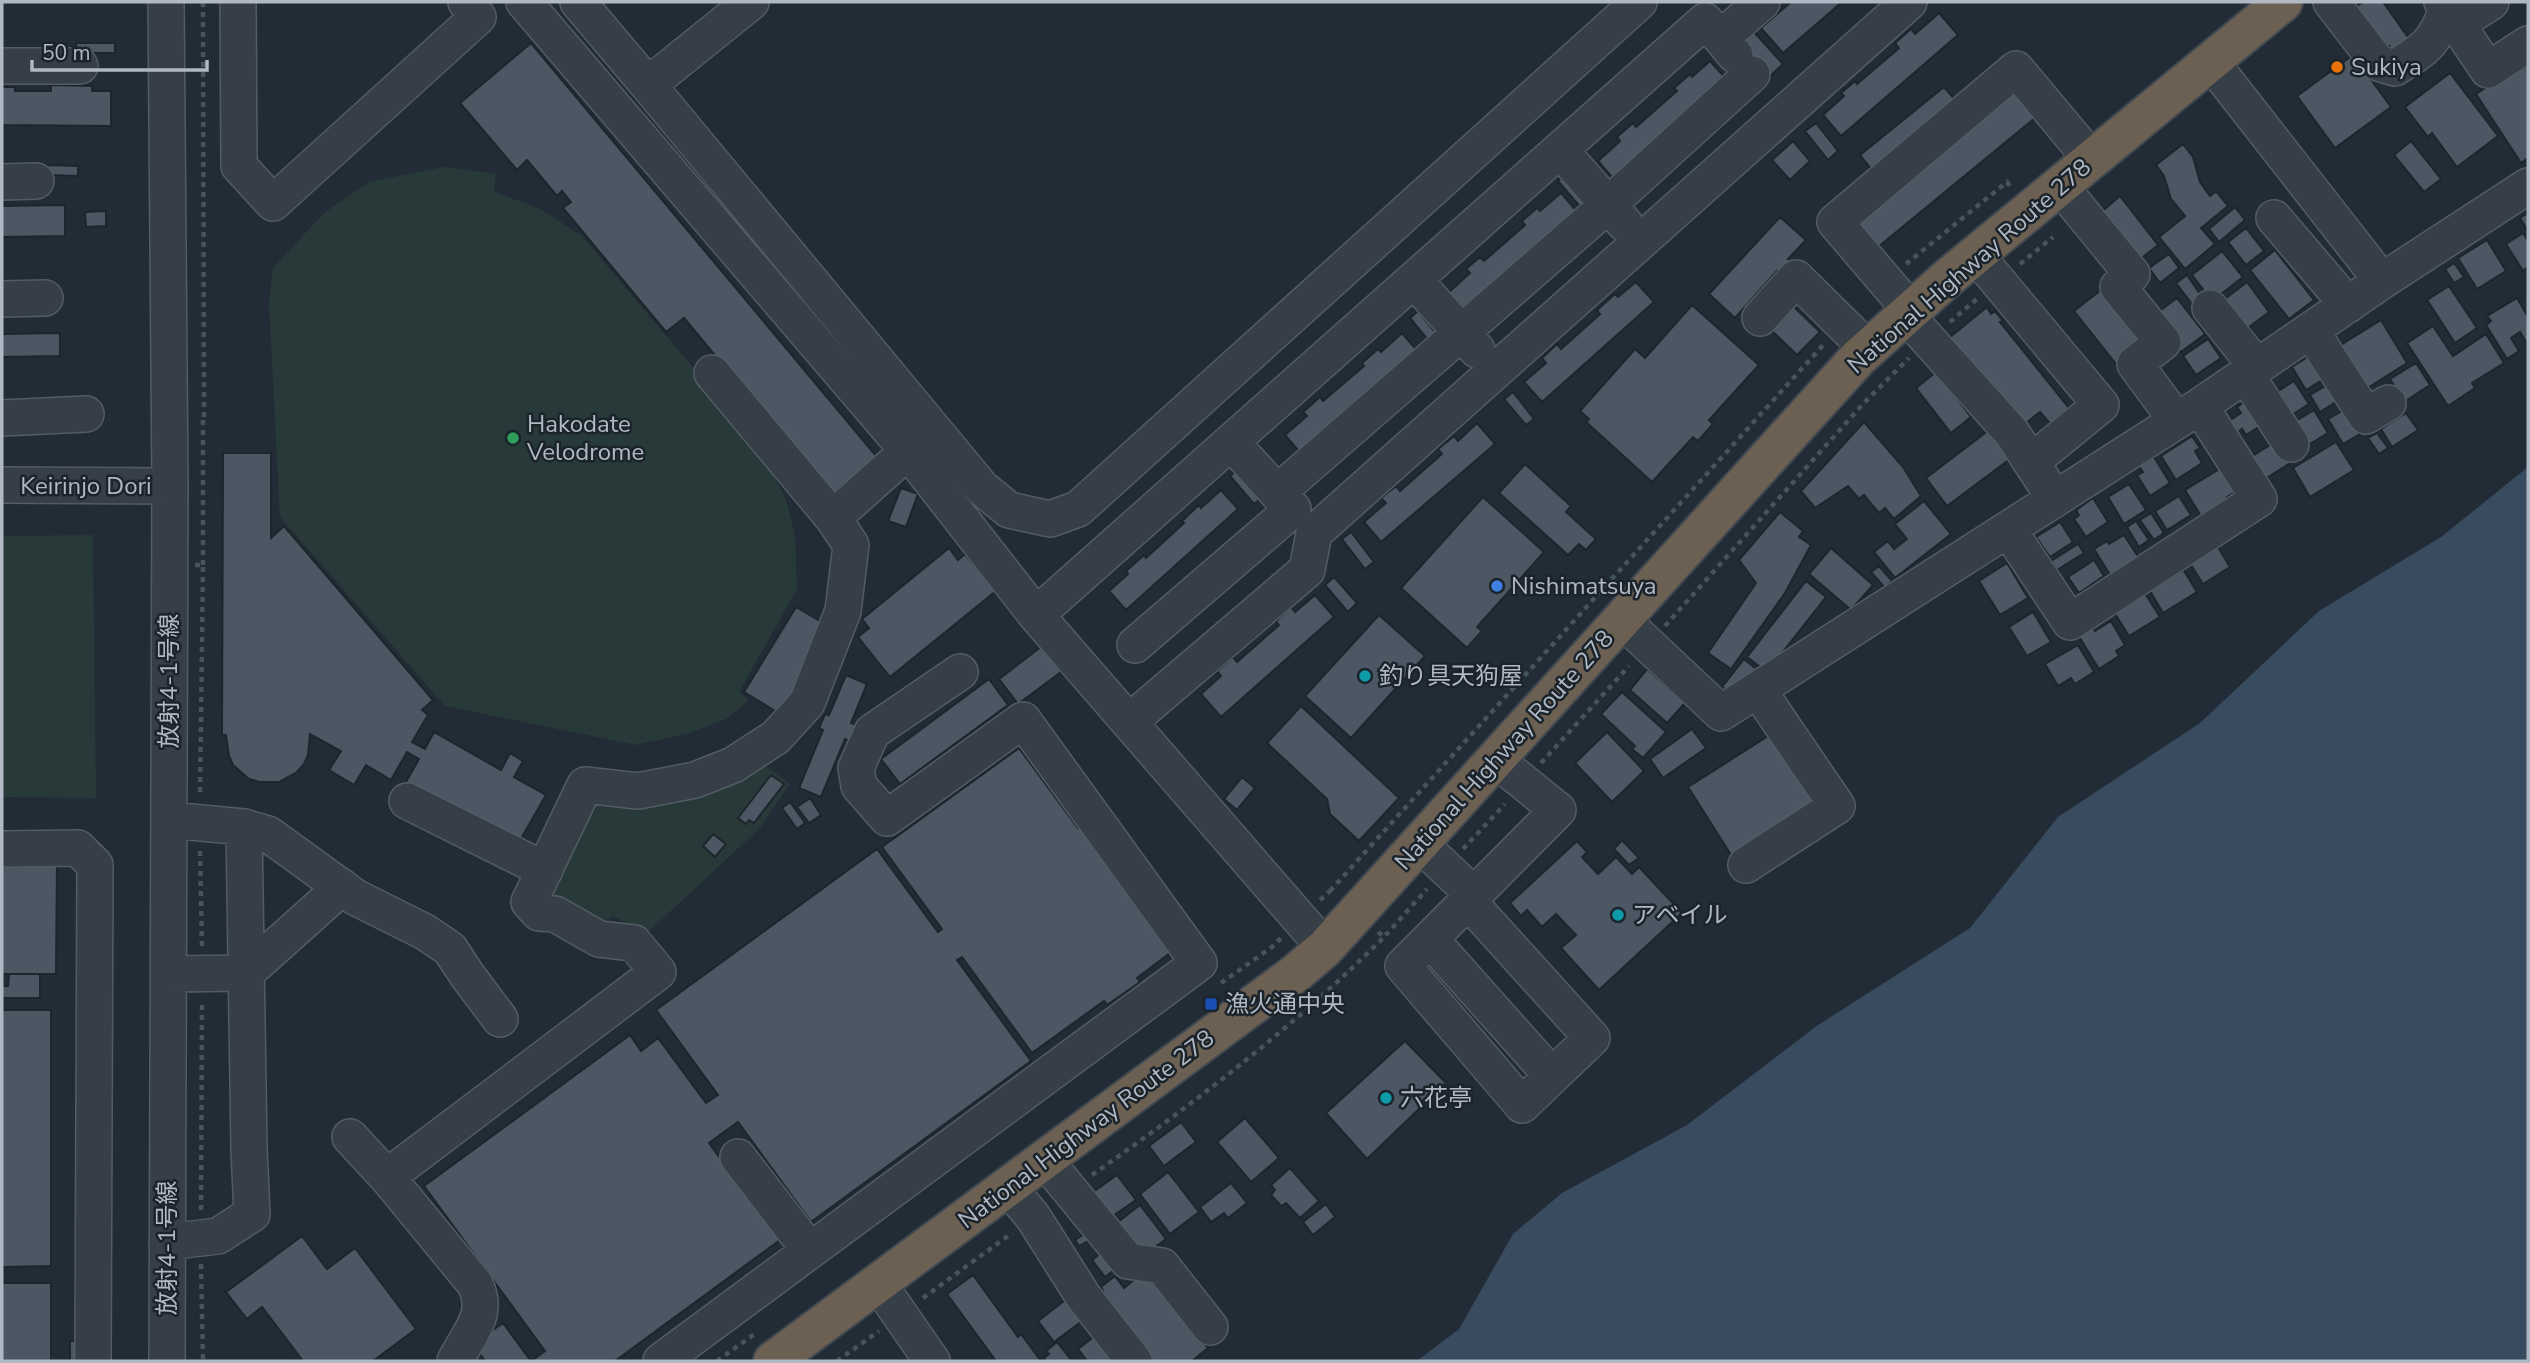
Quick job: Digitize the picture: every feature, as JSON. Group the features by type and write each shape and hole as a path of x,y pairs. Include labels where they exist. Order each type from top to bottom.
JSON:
{"highway":[{"name":"National Highway Route 278","path":"778,1351 878,1283 1045,1160 1285,981 1325,948 1371,925 1635,633 1868,349 1915,322 1988,268 2060,186 2283,2"}],"street":[{"name":"放射4-1号線","path":"166,2 170,486 167,1361"},
{"path":"238,2 239,166 273,203 478,17 466,2"},
{"path":"524,2 908,451 1036,615 1325,948"},
{"path":"578,2 982,488 1009,510 1050,519 1078,509 1639,2"},
{"path":"648,85 751,2"},
{"path":"1721,38 1762,2"},
{"path":"1135,645 1295,512 1495,371 1909,2"},
{"path":"2331,2 2378,63 2395,68 2423,50 2437,36 2448,12"},
{"path":"2448,12 2491,2"},
{"path":"2448,12 2488,70 2528,44"},
{"path":"1036,615 1705,21 1784,111"},
{"path":"2211,62 2382,281"},
{"path":"2,66 80,66"},
{"path":"2055,499 2012,433 1915,322 1835,222 2016,69 2092,160"},
{"path":"1295,512 1462,334 1752,75"},
{"path":"1560,150 1640,241"},
{"path":"2008,529 2070,622 2259,499 2189,413 2135,364 2163,342 2118,287 2132,274 2060,186"},
{"path":"1635,633 1721,713 2189,413 2382,281 2528,186"},
{"path":"2274,218 2348,305"},
{"path":"1988,268 2101,405 2031,462"},
{"path":"1760,318 1796,278 1868,349"},
{"path":"1414,280 1495,371"},
{"path":"2,299 45,298"},
{"path":"2210,308 2251,371 2291,444"},
{"path":"2311,331 2366,416 2388,403"},
{"path":"387,1177 658,972 634,943 599,939 555,914 539,914 529,902 585,785 638,791 695,780 733,765 776,737 807,703 843,611 851,545 833,518 712,373"},
{"path":"2,418 86,414"},
{"path":"1129,722 1307,570 1295,512 1231,442"},
{"path":"833,518 908,451"},
{"name":"Keirinjo Dori","path":"2,485 170,486"},
{"path":"661,1361 1199,963 1023,720 887,818 859,786 856,768 872,732 960,672"},
{"path":"1746,865 1836,806 1758,690"},
{"path":"1433,856 1471,898 1592,1038 1552,1076 1430,939 1471,898 1558,810 1510,771"},
{"path":"407,801 545,870"},
{"path":"169,820 244,827 268,834 355,897 425,932 450,949 500,1019"},
{"path":"167,1242 218,1236 252,1214 244,827"},
{"path":"2,849 78,848 95,865 93,1361"},
{"path":"168,974 246,973 342,887"},
{"path":"350,1137 387,1177 475,1284 482,1298 481,1313 455,1361"},
{"path":"738,1157 810,1251"},
{"path":"1045,1160 1128,1261 1162,1266 1210,1327"},
{"path":"1008,1187 1033,1217 1083,1296 1134,1361"},
{"path":"878,1283 932,1361"}],"path":[{"path":"203,2 204,417"},
{"path":"1071,1190 1275,1037 1337,983 1371,925 1635,633 1862,405 1915,322 1988,268 2053,237"},
{"path":"1212,989 1272,947 1330,891 1371,925"},
{"path":"837,1361 1033,1217"},
{"path":"717,1361 778,1351"}],"green space":[{"name":"Hakodate Velodrome","path":"444,167 496,174 494,192 539,208 582,236 734,416 765,460 786,499 795,535 797,589 739,692 749,700 726,719 689,733 636,745 445,706 280,517 269,303 273,268 324,213 369,182"},
{"path":"93,535 96,798 2,797 2,536"},
{"path":"760,761 790,784 759,829 646,934 613,916 596,927 546,895 601,795"}],"water":[{"path":"2528,467 2528,1361 1417,1361 1459,1329 1513,1234 1562,1193 1687,1125 1818,1025 1970,928 2058,817 2200,723 2319,611 2441,537"}],"building":[{"path":"1791,2 1842,2 1783,53 1761,28"},
{"path":"2363,2 2383,2 2410,40 2393,52 2389,46 2380,52 2351,10"},
{"path":"1939,13 1958,35 1841,136 1823,115 1844,96 1841,93 1855,81 1857,84 1899,48 1895,43 1911,29 1915,34"},
{"path":"1753,31 1783,64 1769,77 1739,45"},
{"path":"76,43 115,43 115,53 77,53"},
{"path":"531,43 877,457 831,495 684,318 666,332 563,208 571,202 562,191 557,196 527,160 517,170 460,103"},
{"path":"2353,55 2391,107 2335,148 2297,96"},
{"path":"1710,61 1730,83 1617,183 1598,161 1620,141 1617,137 1633,123 1636,127 1677,91 1674,88"},
{"path":"2528,61 2528,158 2521,163 2476,94"},
{"path":"2450,73 2498,136 2457,167 2432,133 2428,137 2405,107"},
{"path":"51,85 92,86 92,91 111,91 111,126 2,125 2,87 15,87 15,91 51,91"},
{"path":"1944,87 1956,101 1872,170 1860,155"},
{"path":"2013,92 2035,118 1872,252 1851,226"},
{"path":"1816,123 1838,151 1828,160 1805,131"},
{"path":"1793,141 1810,161 1790,180 1772,160"},
{"path":"2411,141 2441,179 2424,192 2394,155"},
{"path":"2183,144 2193,157 2200,182 2210,196 2216,191 2228,206 2201,228 2215,244 2185,269 2159,237 2185,216 2171,199 2164,176 2156,165"},
{"path":"48,165 78,166 78,176 48,175"},
{"path":"1566,174 1589,201 1581,208 1558,181"},
{"path":"1561,193 1580,215 1467,313 1449,292 1470,273 1466,269 1480,257 1484,261 1525,225 1522,221 1537,208 1540,211"},
{"path":"2120,196 2158,245 2138,261 2100,213"},
{"path":"65,205 65,236 2,237 2,206"},
{"path":"2235,207 2245,220 2219,242 2209,229"},
{"path":"106,211 106,226 86,227 85,212"},
{"path":"2528,213 2528,231 2520,218"},
{"path":"1780,217 1806,240 1788,259 1796,266 1785,278 1777,271 1735,318 1709,294"},
{"path":"2246,228 2264,251 2246,265 2228,242"},
{"path":"2523,233 2528,241 2528,267 2523,271 2506,244"},
{"path":"2487,240 2506,271 2477,289 2458,258"},
{"path":"2275,250 2314,300 2289,319 2250,270"},
{"path":"2222,251 2243,277 2212,301 2192,275"},
{"path":"2169,254 2179,268 2160,283 2149,268"},
{"path":"2454,263 2464,277 2454,283 2445,269"},
{"path":"2187,275 2202,297 2192,304 2176,283"},
{"path":"1636,282 1654,302 1542,402 1524,382 1546,363 1542,358 1557,344 1561,349 1600,314 1597,310 1615,294 1618,297"},
{"path":"2247,282 2269,312 2244,331 2221,302"},
{"path":"2106,286 2147,340 2116,364 2074,311"},
{"path":"2449,286 2477,328 2455,343 2427,300"},
{"path":"2177,298 2205,334 2181,352 2154,315"},
{"path":"2517,298 2528,317 2528,345 2520,332 2511,338 2519,351 2507,359 2486,325 2491,321 2487,316"},
{"path":"1790,303 1820,332 1797,355 1767,326"},
{"path":"1692,305 1759,365 1709,420 1713,424 1698,441 1693,437 1652,482 1586,422 1589,419 1580,411 1635,349 1645,358"},
{"path":"1987,307 1991,314 1995,311 2003,321 2000,322 2072,412 2053,427 2040,412 2021,427 1949,338"},
{"path":"1418,311 1440,338 1432,345 1410,318"},
{"path":"2381,320 2407,363 2358,394 2331,351"},
{"path":"2433,326 2453,356 2486,334 2504,363 2472,383 2475,388 2448,406 2407,343"},
{"path":"60,333 60,356 2,357 2,334"},
{"path":"1402,333 1420,354 1303,456 1285,435 1307,416 1303,412 1320,397 1323,401 1364,366 1362,363 1378,349 1381,352"},
{"path":"2208,339 2221,358 2196,375 2183,356"},
{"path":"2317,351 2332,374 2306,390 2292,367"},
{"path":"2416,363 2430,385 2404,402 2390,379"},
{"path":"1936,372 1971,417 1951,433 1916,388"},
{"path":"2337,379 2347,395 2320,412 2310,395"},
{"path":"2294,381 2309,404 2287,418 2272,395"},
{"path":"1513,392 1534,419 1526,425 1504,399"},
{"path":"2252,397 2268,421 2246,435 2242,429 2234,435 2226,423 2241,413 2237,407"},
{"path":"2314,410 2328,433 2300,450 2286,427"},
{"path":"2344,410 2360,434 2343,444 2328,419"},
{"path":"2406,413 2418,430 2392,447 2381,429"},
{"path":"1864,422 1903,467 1921,496 1894,519 1885,508 1879,513 1864,495 1859,499 1848,486 1815,508 1801,491"},
{"path":"1477,423 1495,444 1381,542 1364,522 1386,503 1381,498 1396,486 1400,491 1442,454 1438,449 1454,436 1458,441"},
{"path":"1993,427 2014,456 1947,506 1926,478"},
{"path":"2377,433 2388,448 2379,454 2368,438"},
{"path":"2192,436 2200,448 2195,451 2202,463 2176,480 2161,456"},
{"path":"2278,440 2292,462 2265,479 2251,457"},
{"path":"2336,442 2354,470 2310,497 2293,468"},
{"path":"223,453 271,453 271,538 284,526 433,700 422,710 428,715 412,742 425,749 434,732 501,770 510,753 523,761 514,777 546,795 518,844 406,782 419,759 407,752 391,780 366,765 354,785 329,770 341,751 310,734 308,755 304,764 297,772 279,782 249,779 233,765 226,735 222,735"},
{"path":"2154,457 2170,483 2150,496 2137,475 2143,472 2139,466"},
{"path":"1525,464 1571,506 1566,512 1596,539 1586,550 1579,544 1568,555 1499,493"},
{"path":"2221,468 2236,491 2227,497 2231,504 2204,521 2185,490"},
{"path":"1236,471 1260,499 1254,504 1230,476"},
{"path":"2129,484 2146,510 2124,524 2108,497"},
{"path":"901,488 918,494 906,527 888,521"},
{"path":"1221,490 1238,509 1126,610 1109,591 1128,574 1126,571 1144,555 1146,558 1184,523 1182,521 1199,505 1201,508"},
{"path":"2179,496 2191,515 2167,530 2155,511"},
{"path":"1483,497 1544,552 1477,627 1482,631 1467,648 1401,588"},
{"path":"2093,498 2108,522 2086,537 2074,519 2079,515 2076,510"},
{"path":"1924,501 1951,534 1895,578 1874,552 1888,541 1894,549 1907,539 1895,524"},
{"path":"1780,512 1803,531 1799,537 1811,545 1785,593 1731,669 1708,653 1756,583 1739,560"},
{"path":"2151,513 2164,533 2154,540 2140,520"},
{"path":"2136,521 2149,540 2139,547 2127,527"},
{"path":"2060,522 2073,542 2050,557 2036,537"},
{"path":"1351,532 1374,562 1365,569 1342,539"},
{"path":"2124,535 2141,561 2112,578 2094,549"},
{"path":"2078,544 2084,553 2057,570 2051,561"},
{"path":"2216,544 2230,567 2203,584 2189,562"},
{"path":"949,548 958,560 965,554 996,591 890,677 858,637 869,628 862,619"},
{"path":"1831,548 1873,585 1851,610 1809,574"},
{"path":"2094,560 2104,576 2079,593 2068,577"},
{"path":"2007,563 2028,598 2000,615 1979,581"},
{"path":"1879,566 1892,581 1885,588 1871,572"},
{"path":"2181,566 2197,592 2163,613 2147,586"},
{"path":"1334,577 1357,603 1348,612 1325,585"},
{"path":"1806,581 1826,597 1767,672 1747,657"},
{"path":"2143,590 2160,617 2129,636 2112,609"},
{"path":"1315,595 1334,617 1221,717 1201,694 1221,676 1217,671 1233,657 1237,662 1279,625 1276,621 1291,607 1295,612"},
{"path":"796,607 830,627 794,707 780,714 744,692"},
{"path":"2033,612 2051,642 2027,656 2009,627"},
{"name":"釣り具天狗屋","path":"1379,615 1425,656 1351,738 1305,696"},
{"path":"2111,621 2125,645 2116,651 2119,656 2099,669 2078,635 2092,627 2095,631"},
{"path":"2078,645 2094,672 2075,684 2071,678 2058,686 2045,664"},
{"path":"1042,646 1061,672 1018,704 999,679"},
{"path":"1744,659 1760,672 1733,694 1722,687"},
{"path":"1647,669 1685,703 1667,723 1630,690"},
{"path":"846,675 867,684 851,723 861,727 854,743 845,739 821,797 799,788 823,730 819,728 825,714 829,715"},
{"path":"989,679 1008,705 900,784 881,759"},
{"path":"1622,692 1666,732 1643,758 1632,749 1635,746 1601,714"},
{"path":"1301,706 1399,798 1359,841 1330,814 1327,799 1267,743"},
{"path":"1692,729 1706,748 1663,778 1650,759"},
{"path":"1776,731 1821,802 1733,858 1688,787"},
{"path":"1607,732 1644,771 1612,802 1575,763"},
{"path":"1019,748 1078,828 1087,821 1100,838 1091,844 1170,953 1137,978 1140,982 1107,1005 1104,1001 1032,1053 962,957 957,960 1031,1061 811,1222 738,1122 709,1143 780,1240 615,1361 531,1361 545,1351 424,1186 630,1035 641,1051 658,1038 706,1103 718,1095 656,1010 877,849 938,932 942,929 882,847"},
{"path":"771,775 784,784 754,823 749,820 746,824 738,818"},
{"path":"1242,777 1255,788 1237,810 1224,799"},
{"path":"810,798 821,815 809,823 797,807"},
{"path":"790,802 805,823 797,829 782,808"},
{"path":"713,834 726,844 715,857 703,846"},
{"path":"1622,840 1639,858 1629,865 1614,849"},
{"name":"アベイル","path":"1577,841 1587,852 1582,857 1598,874 1616,857 1632,874 1639,867 1682,913 1599,990 1561,948 1576,935 1556,914 1542,927 1527,910 1521,916 1510,903"},
{"path":"2,862 57,862 56,974 2,974"},
{"path":"9,974 40,974 40,998 2,998 2,986 8,986"},
{"path":"2,1010 51,1010 51,1266 2,1267"},
{"name":"六花亭","path":"1405,1041 1446,1083 1367,1159 1326,1113"},
{"path":"1245,1118 1279,1158 1251,1182 1217,1142"},
{"path":"1181,1122 1196,1142 1164,1166 1149,1146"},
{"path":"1290,1168 1319,1201 1300,1218 1286,1203 1281,1206 1271,1195 1275,1190 1271,1185"},
{"path":"1168,1172 1199,1212 1170,1234 1140,1194"},
{"path":"1117,1175 1136,1200 1107,1220 1089,1195"},
{"path":"1231,1183 1247,1203 1228,1218 1224,1213 1211,1222 1200,1207"},
{"path":"1326,1204 1335,1217 1313,1235 1303,1222"},
{"path":"1140,1205 1166,1239 1145,1255 1118,1222"},
{"path":"1090,1230 1095,1237 1079,1246 1075,1240"},
{"path":"302,1236 327,1269 355,1248 416,1329 373,1361 303,1361 262,1307 247,1319 226,1292"},
{"path":"1108,1248 1121,1265 1105,1277 1092,1260"},
{"path":"1145,1271 1208,1348 1192,1361 1145,1361 1095,1298 1103,1291 1101,1287 1115,1276 1124,1288"},
{"path":"973,1275 1018,1337 1021,1334 1041,1361 996,1361 947,1294"},
{"path":"2,1283 51,1283 51,1361 2,1361"},
{"path":"1069,1297 1086,1318 1054,1342 1038,1321"},
{"path":"503,1323 531,1361 485,1361 473,1344"},
{"path":"1100,1332 1122,1361 1087,1361 1078,1349"},
{"path":"70,1341 86,1341 85,1361 70,1361"},
{"path":"1057,1342 1072,1361 1046,1361 1044,1358 1049,1354 1046,1351"}],"place":[{"name":"Sukiya","path":"2337,67"},
{"name":"Hakodate Velodrome","path":"513,438"},
{"name":"Nishimatsuya","path":"1497,586"},
{"name":"釣り具天狗屋","path":"1365,676"},
{"name":"アベイル","path":"1618,915"},
{"name":"漁火通中央","path":"1211,1004"},
{"name":"六花亭","path":"1386,1098"}]}
